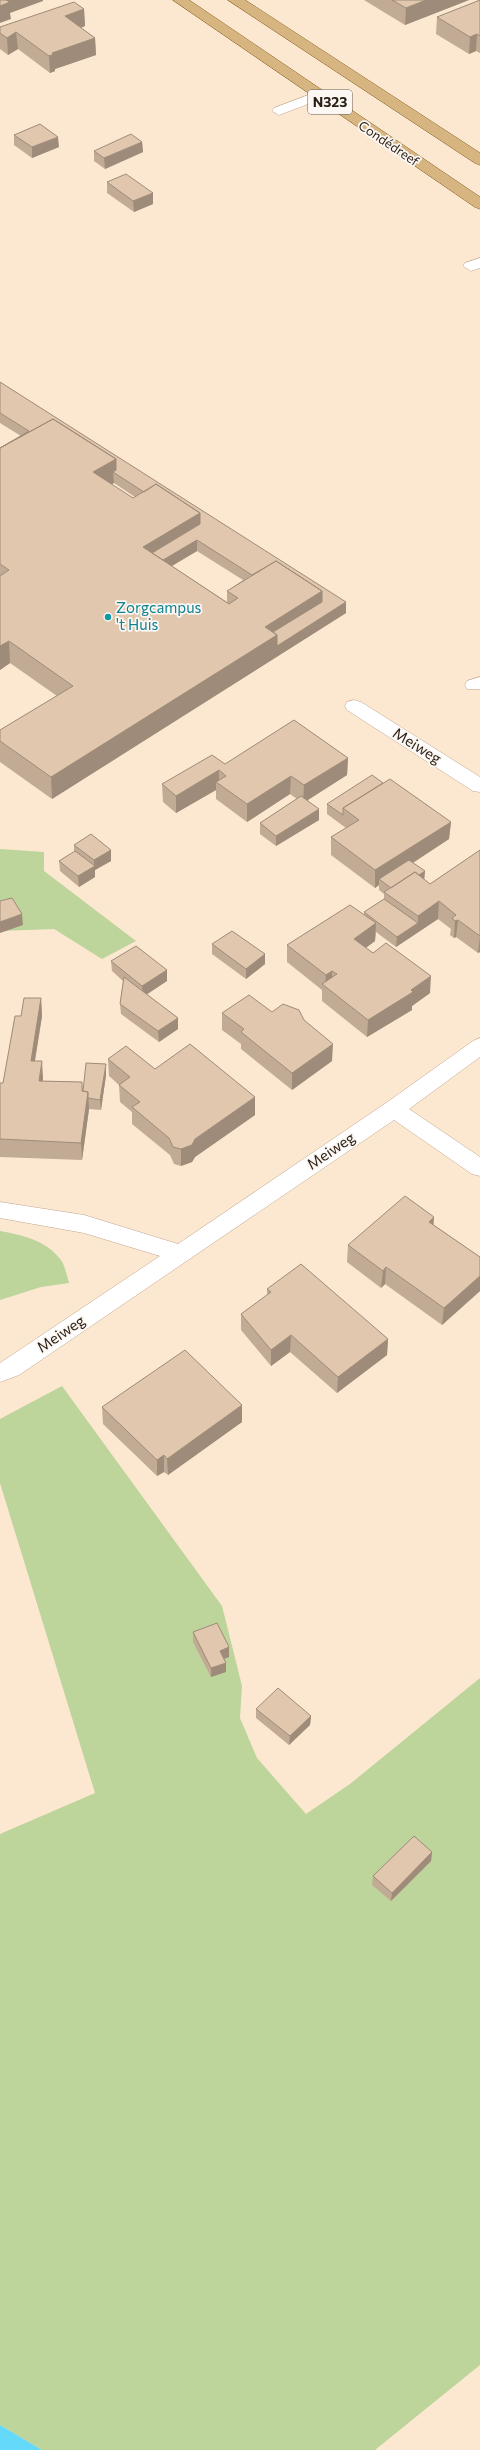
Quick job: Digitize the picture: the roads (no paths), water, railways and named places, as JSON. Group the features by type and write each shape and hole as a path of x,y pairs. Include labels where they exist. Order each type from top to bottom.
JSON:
{"main road":[{"name":"Condédreef","path":"180,0 480,204"},
{"name":"N323","path":"235,0 480,160"}],"street":[{"path":"279,111 319,95"},
{"name":"Meiweg","path":"354,706 480,786"},
{"name":"Meiweg","path":"0,1373 11,1368 394,1109 480,1046"},
{"path":"394,1109 480,1168"},
{"path":"0,1210 84,1224 180,1253"}],"water":[{"path":"0,2425 42,2450 0,2450"}],"place":[{"name":"Zorgcampus 't Huis","path":"108,617"}]}
